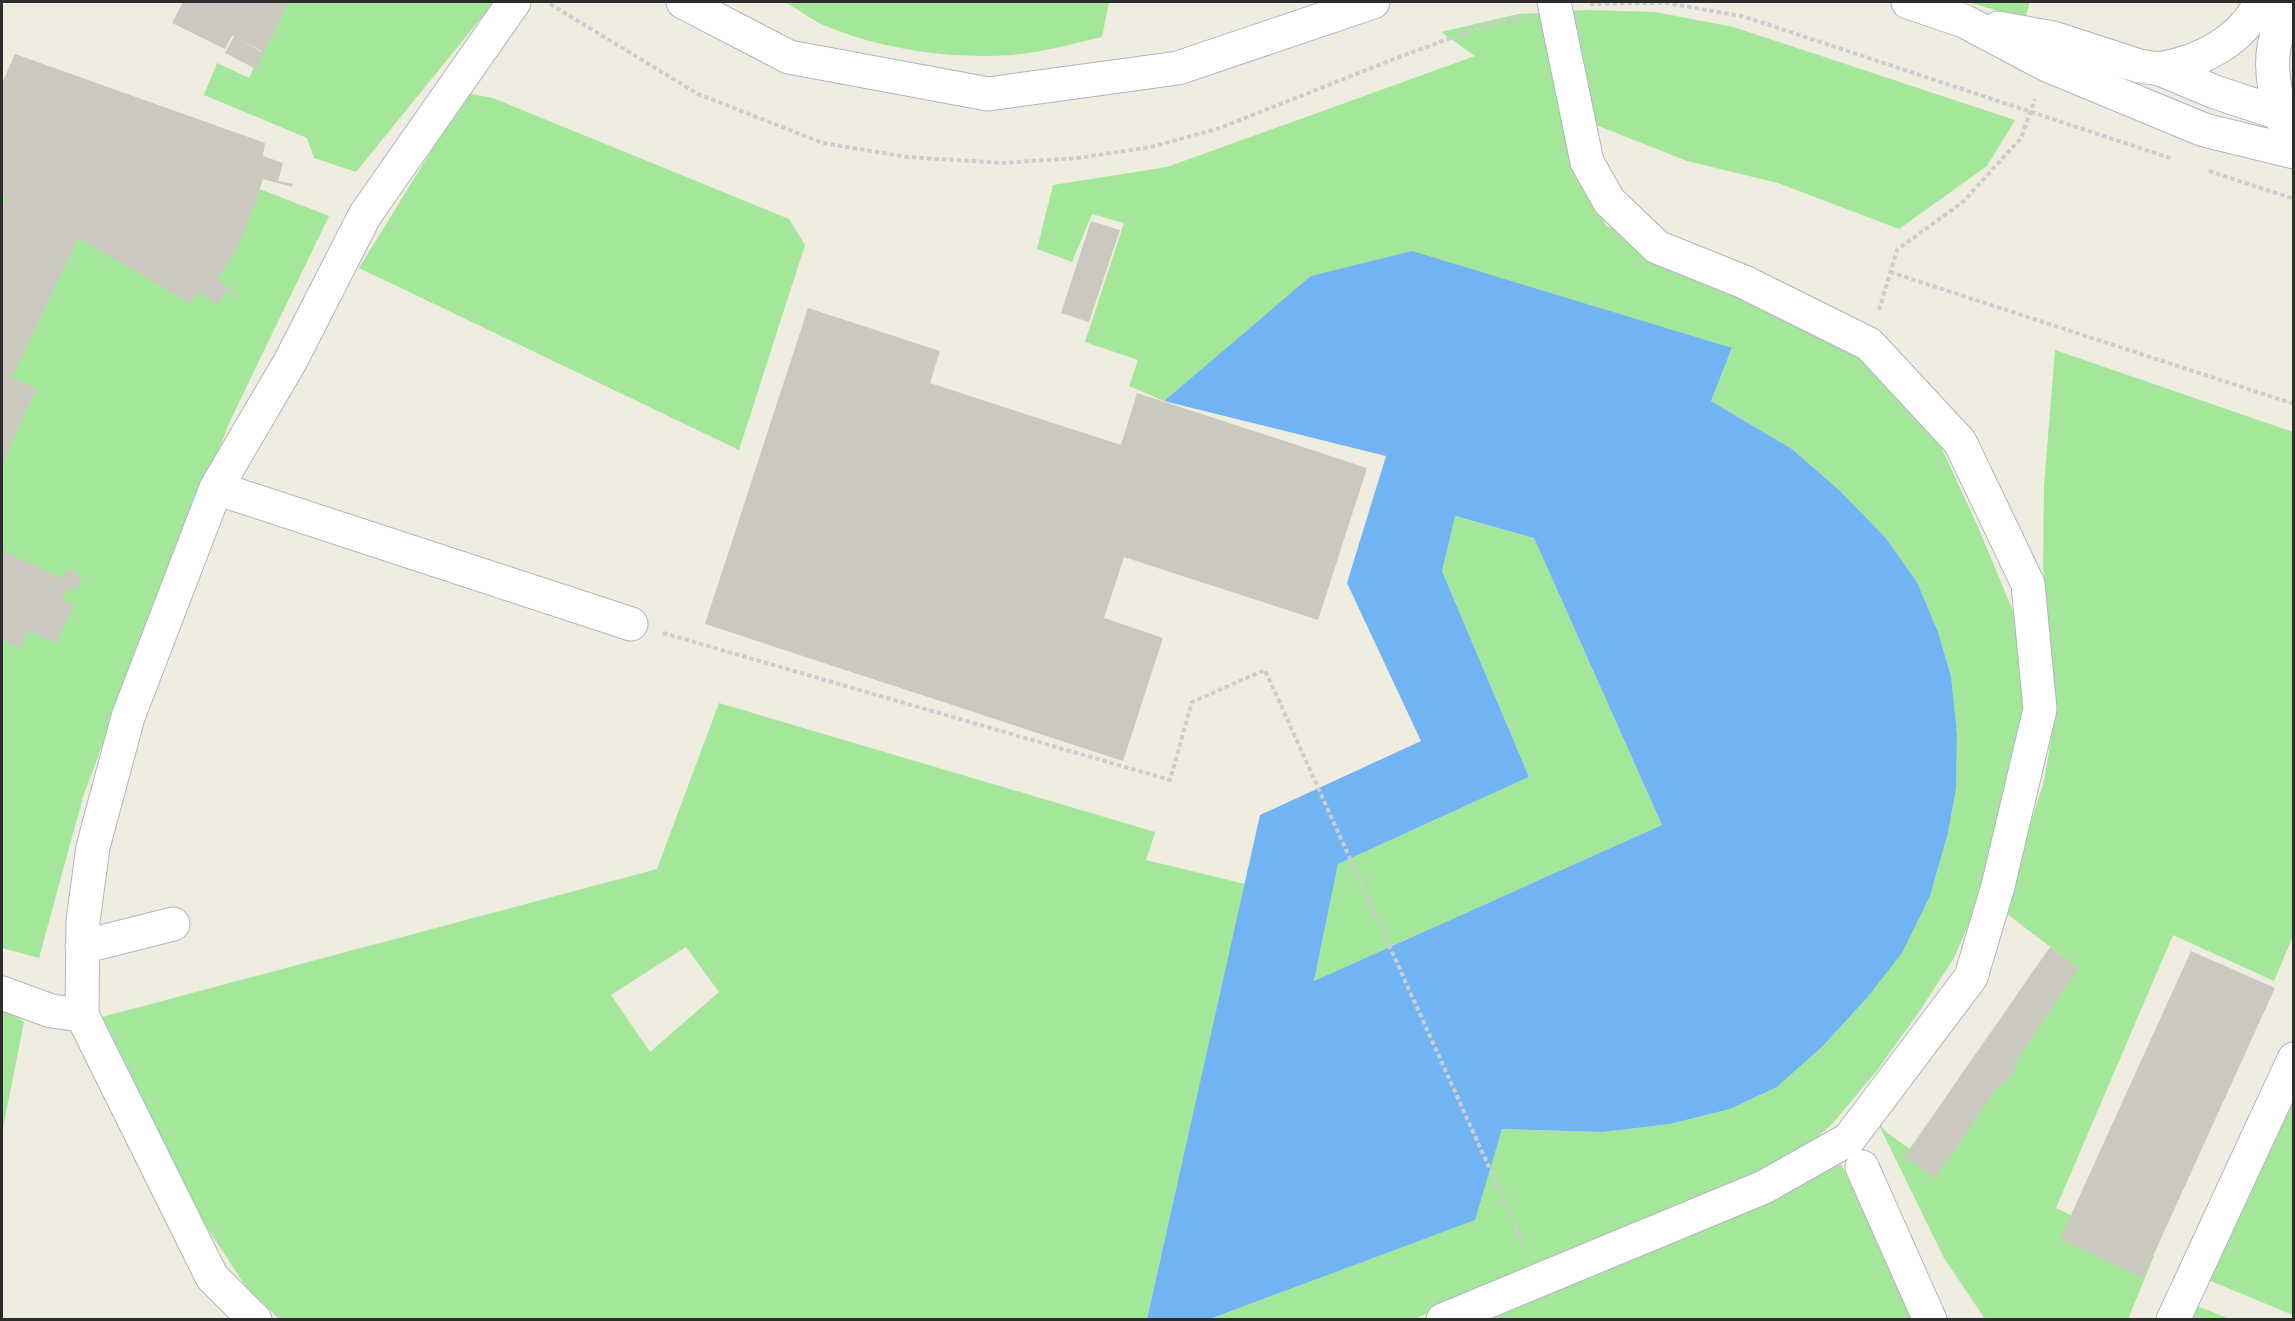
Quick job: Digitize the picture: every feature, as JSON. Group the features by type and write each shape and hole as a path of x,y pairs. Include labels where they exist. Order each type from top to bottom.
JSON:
{"lane":[{"path":"255,1320 212,1277 82,1016 83,921 93,847 128,717 216,488 290,362 365,215 514,2"},
{"path":"683,2 789,57 988,94 1178,68 1373,2"},
{"path":"1908,2 1964,21 2053,38 2139,66 2160,69 2289,125"},
{"path":"2160,69 2182,65 2200,58 2226,43 2235,37 2261,2"},
{"path":"2287,2 2274,48 2273,71 2289,125"},
{"path":"1443,1320 1764,1187 1849,1139 1971,977 1998,886 2040,709 2028,584 1960,442 1869,344 1744,282 1657,247 1609,201 1587,162 1555,5"},
{"path":"1964,21 2047,66 2204,130 2294,152"},
{"path":"216,488 631,624"},
{"path":"82,947 173,924"},
{"path":"2,993 51,1011 82,1016"},
{"path":"2173,1320 2294,1059"},
{"path":"1863,1167 1930,1320"}],"path":[{"path":"545,2 698,94 824,143 908,157 1003,163 1078,158 1163,144 1220,128 1394,59 1486,26 1555,5 1666,3 1742,16 2184,163"},
{"path":"1869,344 1897,250 1964,201 2021,138 2047,66"},
{"path":"2206,170 2294,199"},
{"path":"1890,272 2294,404"},
{"path":"631,624 1170,780 1192,702 1265,670 1540,1279"}],"green space":[{"path":"285,2 494,2 356,172 314,158 307,138 204,95 217,63 249,78"},
{"path":"785,2 1109,2 1102,37 1035,52 966,56 919,51 872,42 822,25"},
{"path":"1968,2 2030,2 2025,19"},
{"path":"1587,10 1655,12 1733,27 2015,120 1987,166 1899,229 1778,183 1687,161 1586,121 1574,154 1606,226 1685,259 1830,326 1925,412 1978,527 2016,618 2026,672 2024,722 1976,907 1954,958 1919,1012 1875,1073 1833,1123 1800,1153 1592,1246 1414,1319 1210,1319 1474,1220 1502,1129 1603,1132 1670,1124 1730,1109 1777,1087 1822,1047 1866,999 1930,896 1948,833 1956,789 1957,733 1951,676 1938,632 1917,582 1885,537 1839,490 1792,449 1711,401 1732,349 1311,277 1164,401 1129,386 1138,360 1085,342 1124,223 1092,214 1072,262 1037,249 1053,185 1167,167 1475,56 1441,32 1518,14"},
{"path":"2,88 329,216 231,419 121,695 83,797 39,958 2,948"},
{"path":"471,94 493,98 789,219 805,245 739,450 359,268 462,101"},
{"path":"2055,350 2293,432 2293,936 2274,981 2173,935 2056,1208 2154,1256 2128,1319 1985,1319 1944,1258 1877,1121 1886,1132 1930,1164 2073,964 2003,911 2044,781 2054,721 2043,565 2044,486"},
{"path":"1454,516 1534,538 1662,825 1314,981 1338,864 1529,777 1442,571"},
{"path":"719,703 1155,832 1146,860 1245,884 1147,1319 279,1319 246,1287 200,1217 128,1086 102,1017 657,869","holes":["686,947 719,992 650,1052 611,995"]},
{"path":"2,1010 12,1013 24,1022 2,1133"},
{"path":"2293,1055 2293,1315 2199,1276"},
{"path":"1841,1164 1918,1319 1488,1320 1755,1206"},
{"path":"2187,1302 2230,1319 2180,1320"}],"water":[{"path":"1412,251 1732,348 1711,401 1792,449 1839,490 1885,537 1917,582 1938,632 1951,676 1957,733 1956,789 1948,833 1930,896 1902,953 1866,999 1822,1047 1777,1087 1730,1109 1670,1124 1603,1132 1502,1129 1475,1220 1210,1319 1147,1319 1260,815 1421,741 1347,583 1386,456 1164,401 1311,276","holes":["1455,516 1534,538 1662,825 1314,981 1338,864 1529,777 1442,571"]}],"building":[{"path":"183,2 289,2 264,52 238,39 264,53 256,69 225,53 234,36 225,49 172,23"},
{"path":"15,54 265,143 263,156 283,163 278,181 293,184 292,187 263,179 238,247 217,279 241,296 239,298 228,289 217,305 199,291 190,303 78,238 12,378 36,389 2,464 2,209 7,197 2,194 2,83"},
{"path":"1091,221 1120,230 1089,322 1061,313"},
{"path":"808,308 940,351 930,383 1121,445 1137,393 1367,468 1318,620 1124,557 1104,618 1163,638 1123,761 705,624"},
{"path":"2,550 61,578 66,571 70,570 74,570 80,577 78,588 66,589 61,600 74,605 56,644 29,631 20,648 2,640"},
{"path":"2050,947 2079,968 2013,1065 2017,1067 2005,1084 2001,1082 1935,1178 1904,1157"},
{"path":"2191,951 2275,988 2143,1278 2060,1239"}]}
